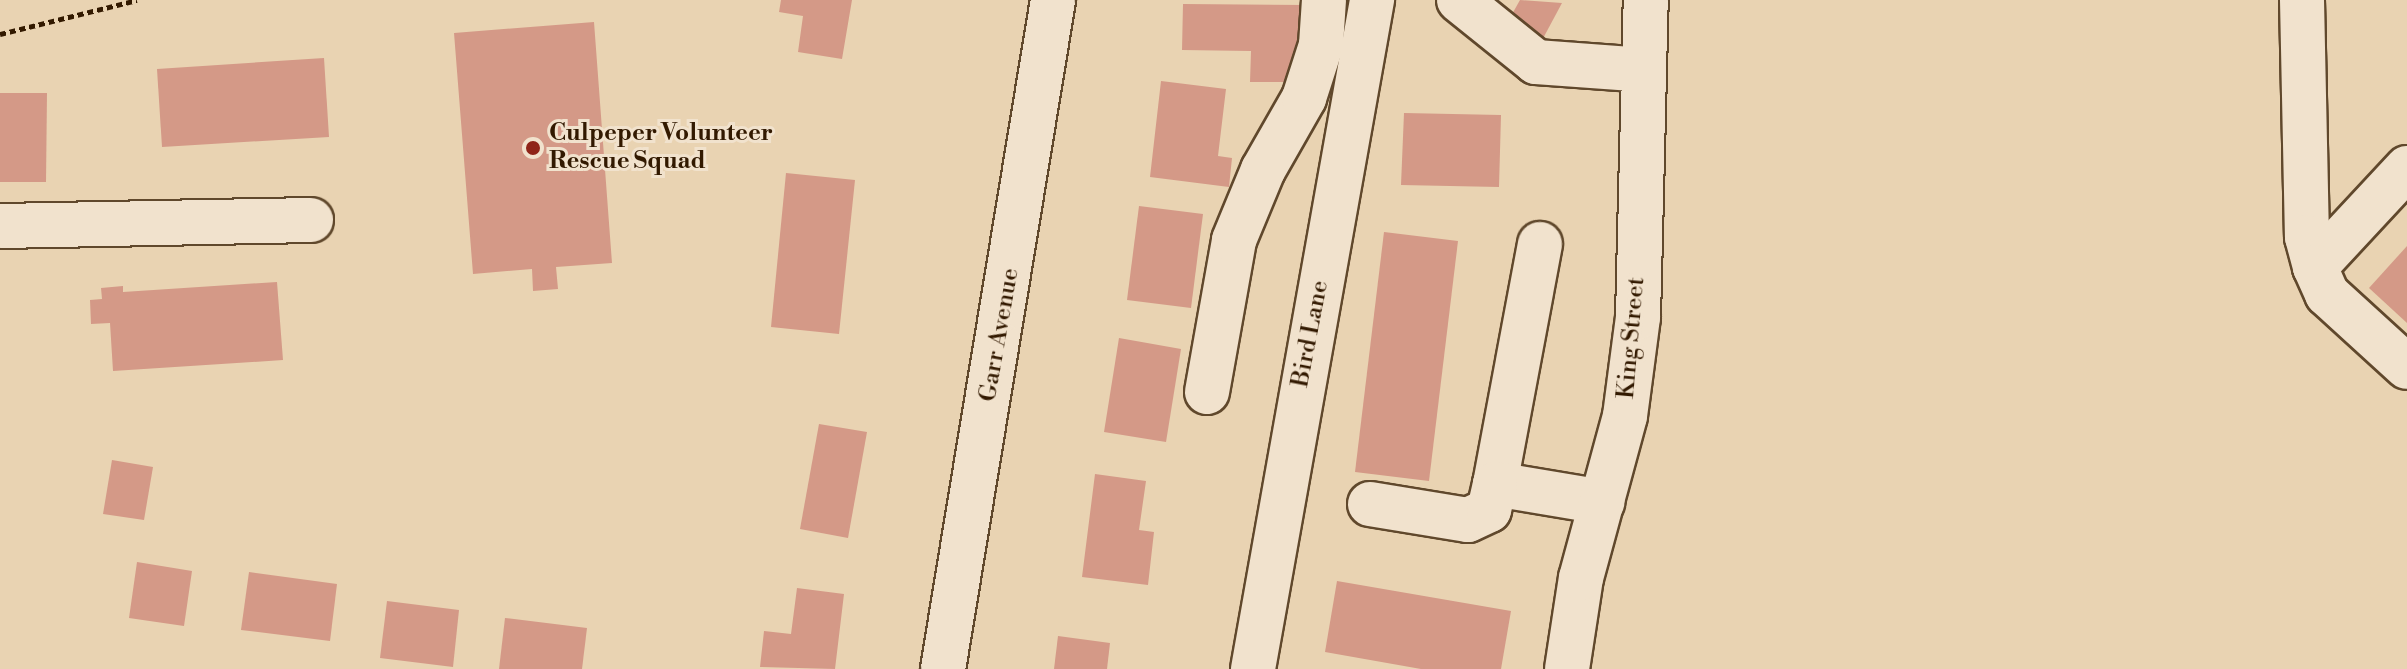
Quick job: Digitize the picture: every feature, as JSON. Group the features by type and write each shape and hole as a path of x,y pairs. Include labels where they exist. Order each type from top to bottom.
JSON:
{"street":[{"name":"Garr Avenue","path":"943,669 1053,0"},
{"path":"1207,392 1234,240 1263,170 1304,98 1321,45 1324,0"},
{"name":"Bird Lane","path":"1253,669 1372,0"},
{"path":"1459,0 1536,62 1644,70"},
{"name":"King Street","path":"1567,669 1602,502 1625,416 1638,317 1646,0"},
{"path":"2302,0 2307,237 2315,267 2327,294 2407,367"},
{"path":"2315,267 2407,168"},
{"path":"0,226 311,220"},
{"path":"1370,504 1468,520 1489,510 1540,244"},
{"path":"1495,484 1602,502"}],"path":[{"path":"0,34 137,0"}],"building":[{"path":"781,0 852,0 842,59 798,52 803,16 779,12"},
{"path":"1520,0 1562,3 1540,44 1511,16"},
{"path":"1183,4 1305,5 1304,82 1250,82 1251,51 1182,50"},
{"name":"Culpeper Volunteer Rescue Squad","path":"594,22 612,263 556,267 558,289 533,291 532,269 473,274 454,33"},
{"path":"324,58 329,137 162,147 157,69"},
{"path":"1161,81 1226,89 1218,156 1232,158 1229,187 1150,177"},
{"path":"0,93 47,93 46,182 0,182"},
{"path":"1404,113 1501,115 1499,187 1401,185"},
{"path":"786,173 855,180 839,334 771,327"},
{"path":"1139,206 1203,214 1191,308 1127,300"},
{"path":"1384,232 1458,241 1429,481 1355,472"},
{"path":"2407,246 2407,323 2369,288"},
{"path":"277,282 283,360 113,371 110,323 91,324 90,300 102,299 101,288 123,286 123,292"},
{"path":"1119,338 1181,349 1166,442 1104,432"},
{"path":"819,424 867,432 848,538 800,529"},
{"path":"112,460 153,467 144,520 103,514"},
{"path":"1095,474 1146,481 1139,530 1154,532 1148,585 1082,577"},
{"path":"137,562 192,571 184,626 129,618"},
{"path":"249,572 337,584 330,641 241,630"},
{"path":"1337,581 1511,611 1501,669 1421,669 1325,652"},
{"path":"797,588 844,594 835,669 760,667 764,631 791,634"},
{"path":"387,601 459,610 453,667 380,658"},
{"path":"505,618 587,628 582,669 499,669"},
{"path":"1058,636 1110,643 1107,669 1054,669"}],"place":[{"name":"Culpeper Volunteer Rescue Squad","path":"533,148"}]}
